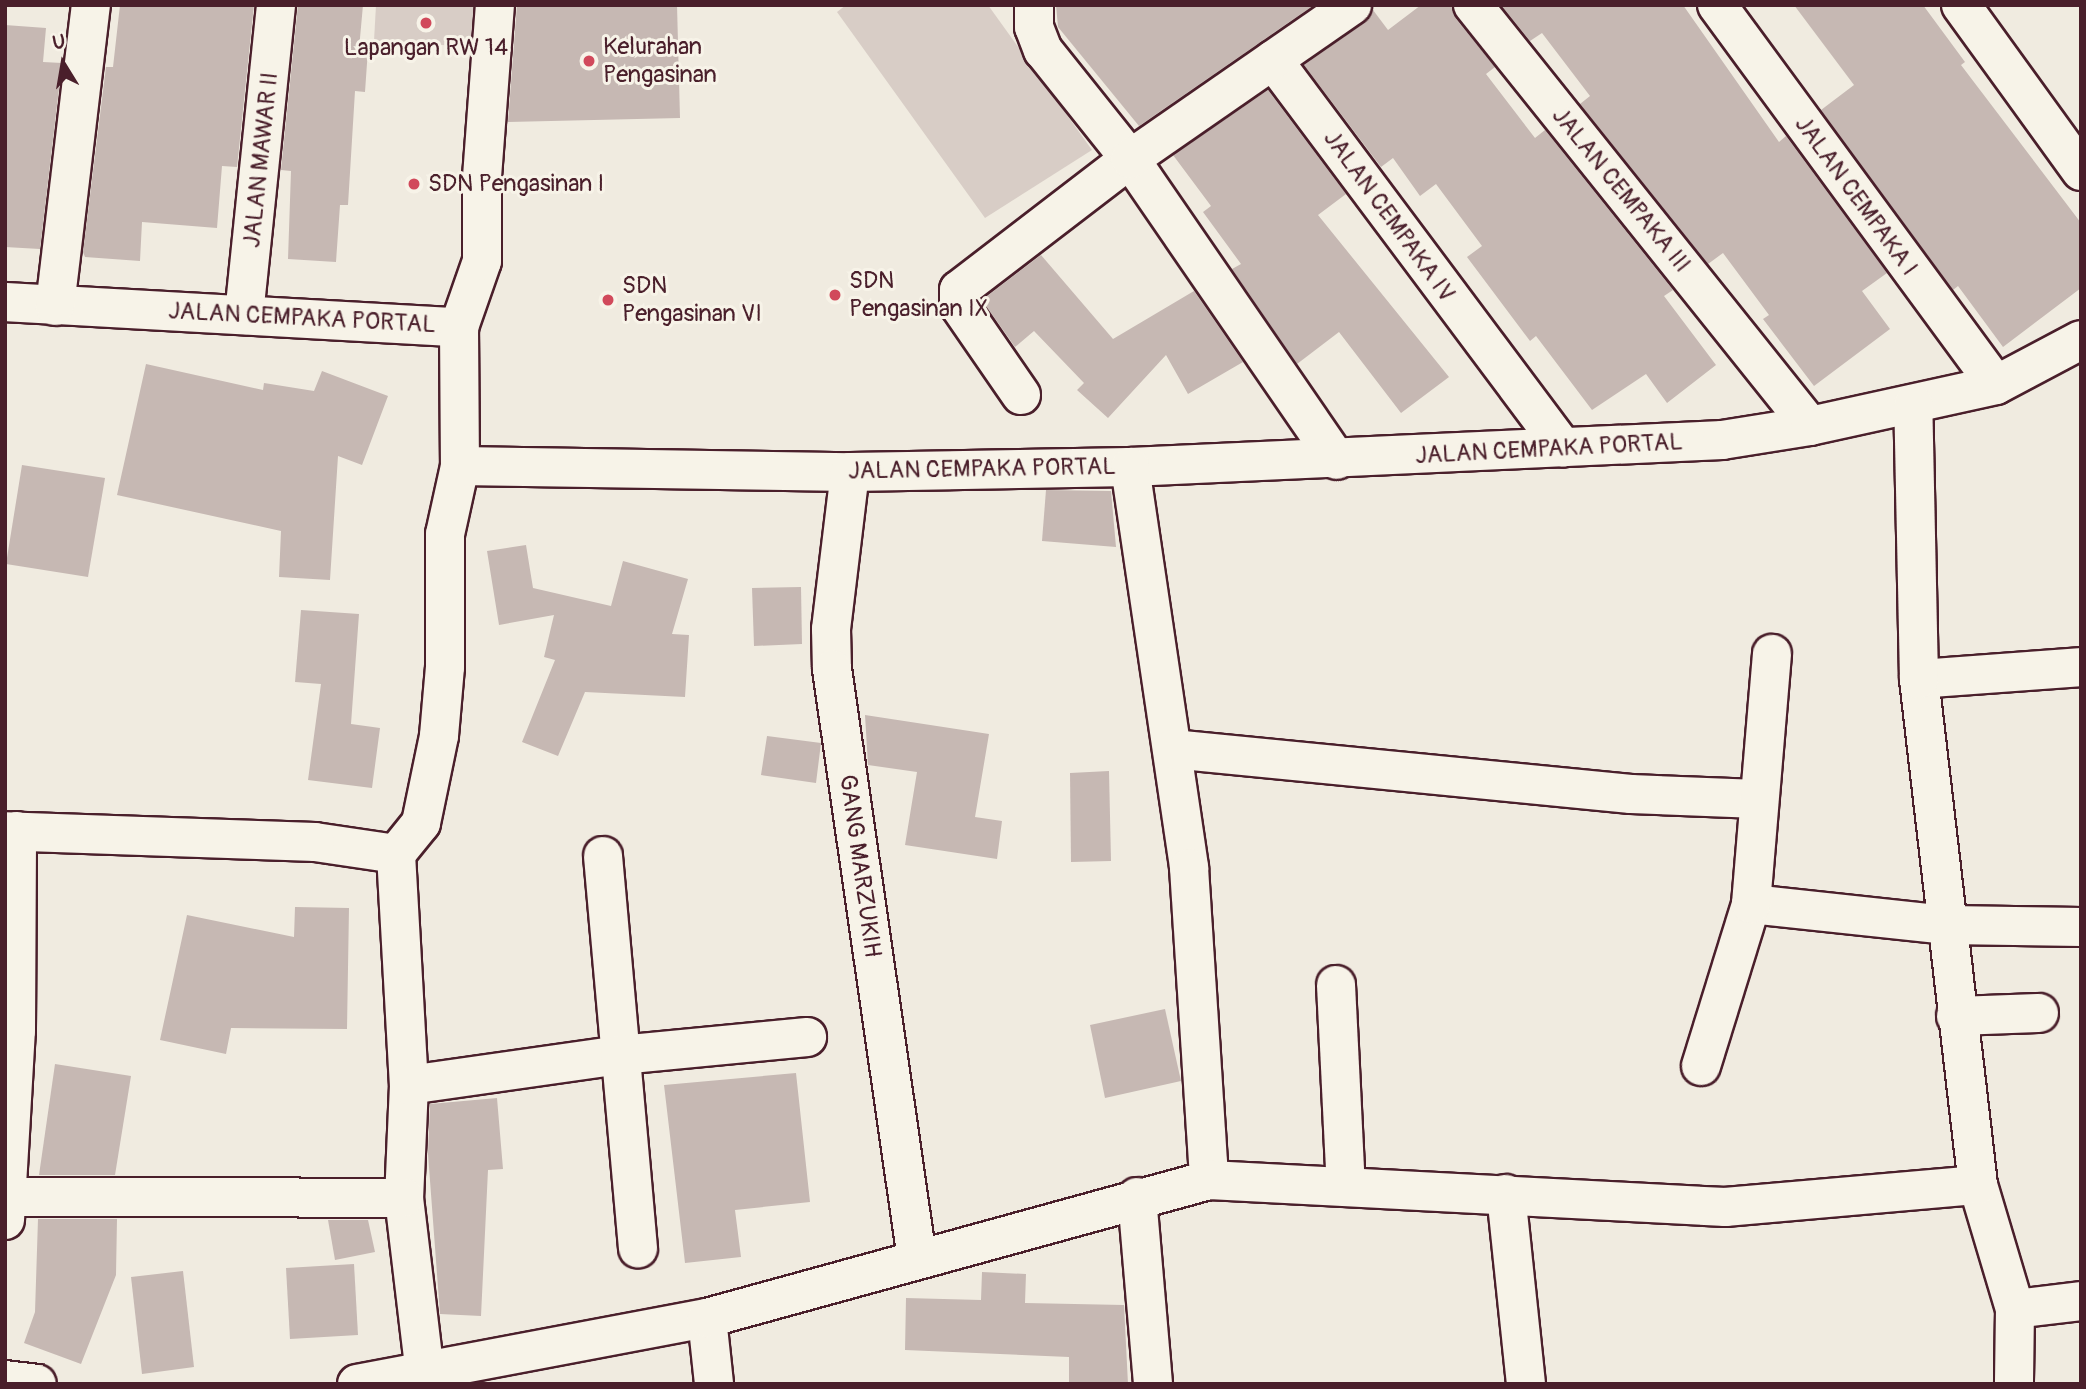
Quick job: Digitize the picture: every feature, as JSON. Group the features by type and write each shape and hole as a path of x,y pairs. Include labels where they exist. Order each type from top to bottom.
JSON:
{"street":[{"path":"55,306 91,5"},
{"name":"JALAN MAWAR II","path":"244,315 276,5"},
{"path":"459,327 482,261 482,177 495,5"},
{"path":"1034,5 1034,27 1043,50 1129,159 1337,460"},
{"path":"1021,395 959,304 959,290 1129,159 1352,5"},
{"name":"JALAN CEMPAKA III","path":"1474,5 1810,426"},
{"name":"JALAN CEMPAKA I","path":"1717,5 1996,385"},
{"path":"1961,5 2081,172"},
{"name":"JALAN CEMPAKA IV","path":"1273,60 1504,373 1563,448"},
{"name":"JALAN CEMPAKA PORTAL","path":"5,302 459,327 460,466 850,472 1130,467 1337,460 1722,440 1810,426 1996,385 2081,340"},
{"path":"1913,404 1919,679 1956,1016 1978,1185 2015,1309 2014,1384"},
{"path":"425,1373 404,1198 409,1085 396,854 421,823 439,736 445,667 445,534 460,466"},
{"path":"1130,467 1189,868 1209,1180"},
{"name":"GANG MARZUKIH","path":"850,472 831,629 832,668 917,1259"},
{"path":"1701,1066 1751,904 1772,653"},
{"path":"1919,679 2081,667"},
{"path":"1171,748 1631,794 1758,799"},
{"path":"396,854 315,842 11,831 16,1031 6,1209 404,1198"},
{"path":"603,856 638,1248"},
{"path":"1751,904 1948,925 2081,927"},
{"path":"1336,985 1346,1187"},
{"path":"1956,1016 2039,1013"},
{"path":"409,1085 620,1055 807,1037"},
{"path":"357,1384 707,1318 1137,1197 1209,1180 1724,1207 1978,1185"},
{"path":"1506,1194 1526,1384"},
{"path":"1137,1197 1153,1384"},
{"path":"2015,1309 2081,1301"},
{"path":"707,1318 714,1384"},
{"path":"5,1380 37,1384"}],"shaded area":[{"name":"Lapangan RW 14","path":"376,5 478,5 475,47 374,41"},
{"path":"846,5 988,5 1092,150 985,218 837,12"}],"building":[{"path":"120,5 254,5 237,167 222,166 217,228 142,222 140,261 85,257 83,252 106,67 113,67"},
{"path":"298,5 363,5 359,49 368,49 365,92 355,91 348,205 340,205 336,262 288,259 291,171 281,170"},
{"name":"Kelurahan Pengasinan","path":"517,5 677,5 680,118 508,122"},
{"path":"1056,5 1311,7 1139,126 1058,27"},
{"path":"1421,5 1452,5 1456,19 1495,67 1486,74 1535,138 1545,130 1673,290 1664,296 1716,365 1667,403 1646,374 1592,410 1536,336 1530,341 1467,257 1482,246 1436,184 1420,196 1393,158 1381,167 1304,65 1364,23 1373,10 1388,30"},
{"path":"1501,5 1683,5 1779,142 1786,136 1887,273 1862,291 1890,329 1814,386 1763,319 1769,315 1723,253 1708,264 1580,104 1590,96 1542,33 1530,41"},
{"path":"1794,5 1923,5 1965,62 1961,65 2081,223 2081,288 2003,347 1958,286 1953,290 1821,110 1854,85"},
{"path":"5,25 46,28 43,62 62,63 40,249 5,247"},
{"path":"1268,90 1346,194 1318,215 1449,377 1401,413 1339,332 1297,364 1232,269 1241,264 1203,212 1211,206 1173,155"},
{"path":"1041,255 1113,339 1194,291 1243,362 1188,394 1166,355 1108,418 1077,390 1084,383 1034,331 1015,347 982,300"},
{"path":"146,364 263,390 264,383 314,391 322,371 388,396 362,465 338,456 330,580 279,577 281,531 117,495"},
{"path":"22,465 105,478 88,577 6,564"},
{"path":"1046,490 1111,491 1116,547 1042,541"},
{"path":"526,545 533,588 611,606 623,561 688,579 672,634 689,635 685,697 585,692 558,756 522,742 555,660 544,657 554,615 499,625 487,551"},
{"path":"801,587 802,644 754,646 752,588"},
{"path":"301,610 359,614 351,724 380,728 372,788 308,780 321,684 295,682"},
{"path":"865,715 989,734 975,817 1002,821 997,859 905,845 917,772 868,765"},
{"path":"767,736 821,743 816,783 761,775"},
{"path":"1109,771 1111,861 1071,862 1070,773"},
{"path":"295,907 349,908 347,1029 231,1028 226,1054 160,1040 187,915 294,937"},
{"path":"1165,1009 1181,1081 1105,1098 1090,1025"},
{"path":"55,1064 131,1076 115,1175 39,1175"},
{"path":"796,1073 810,1202 735,1210 741,1257 685,1263 664,1085"},
{"path":"497,1098 503,1169 488,1170 481,1316 440,1314 428,1154 430,1104"},
{"path":"38,1219 117,1219 116,1275 81,1364 24,1343 35,1312"},
{"path":"328,1220 368,1220 375,1252 335,1260"},
{"path":"354,1264 358,1335 290,1339 286,1268"},
{"path":"183,1271 194,1367 142,1374 131,1277"},
{"path":"982,1272 1026,1274 1025,1303 1124,1305 1128,1384 1069,1384 1069,1357 905,1350 906,1298 981,1300"}],"place":[{"name":"Lapangan RW 14","path":"426,23"},
{"name":"Kelurahan Pengasinan","path":"589,61"},
{"name":"SDN Pengasinan I","path":"414,184"},
{"name":"SDN Pengasinan IX","path":"835,295"},
{"name":"SDN Pengasinan VI","path":"608,300"}]}
